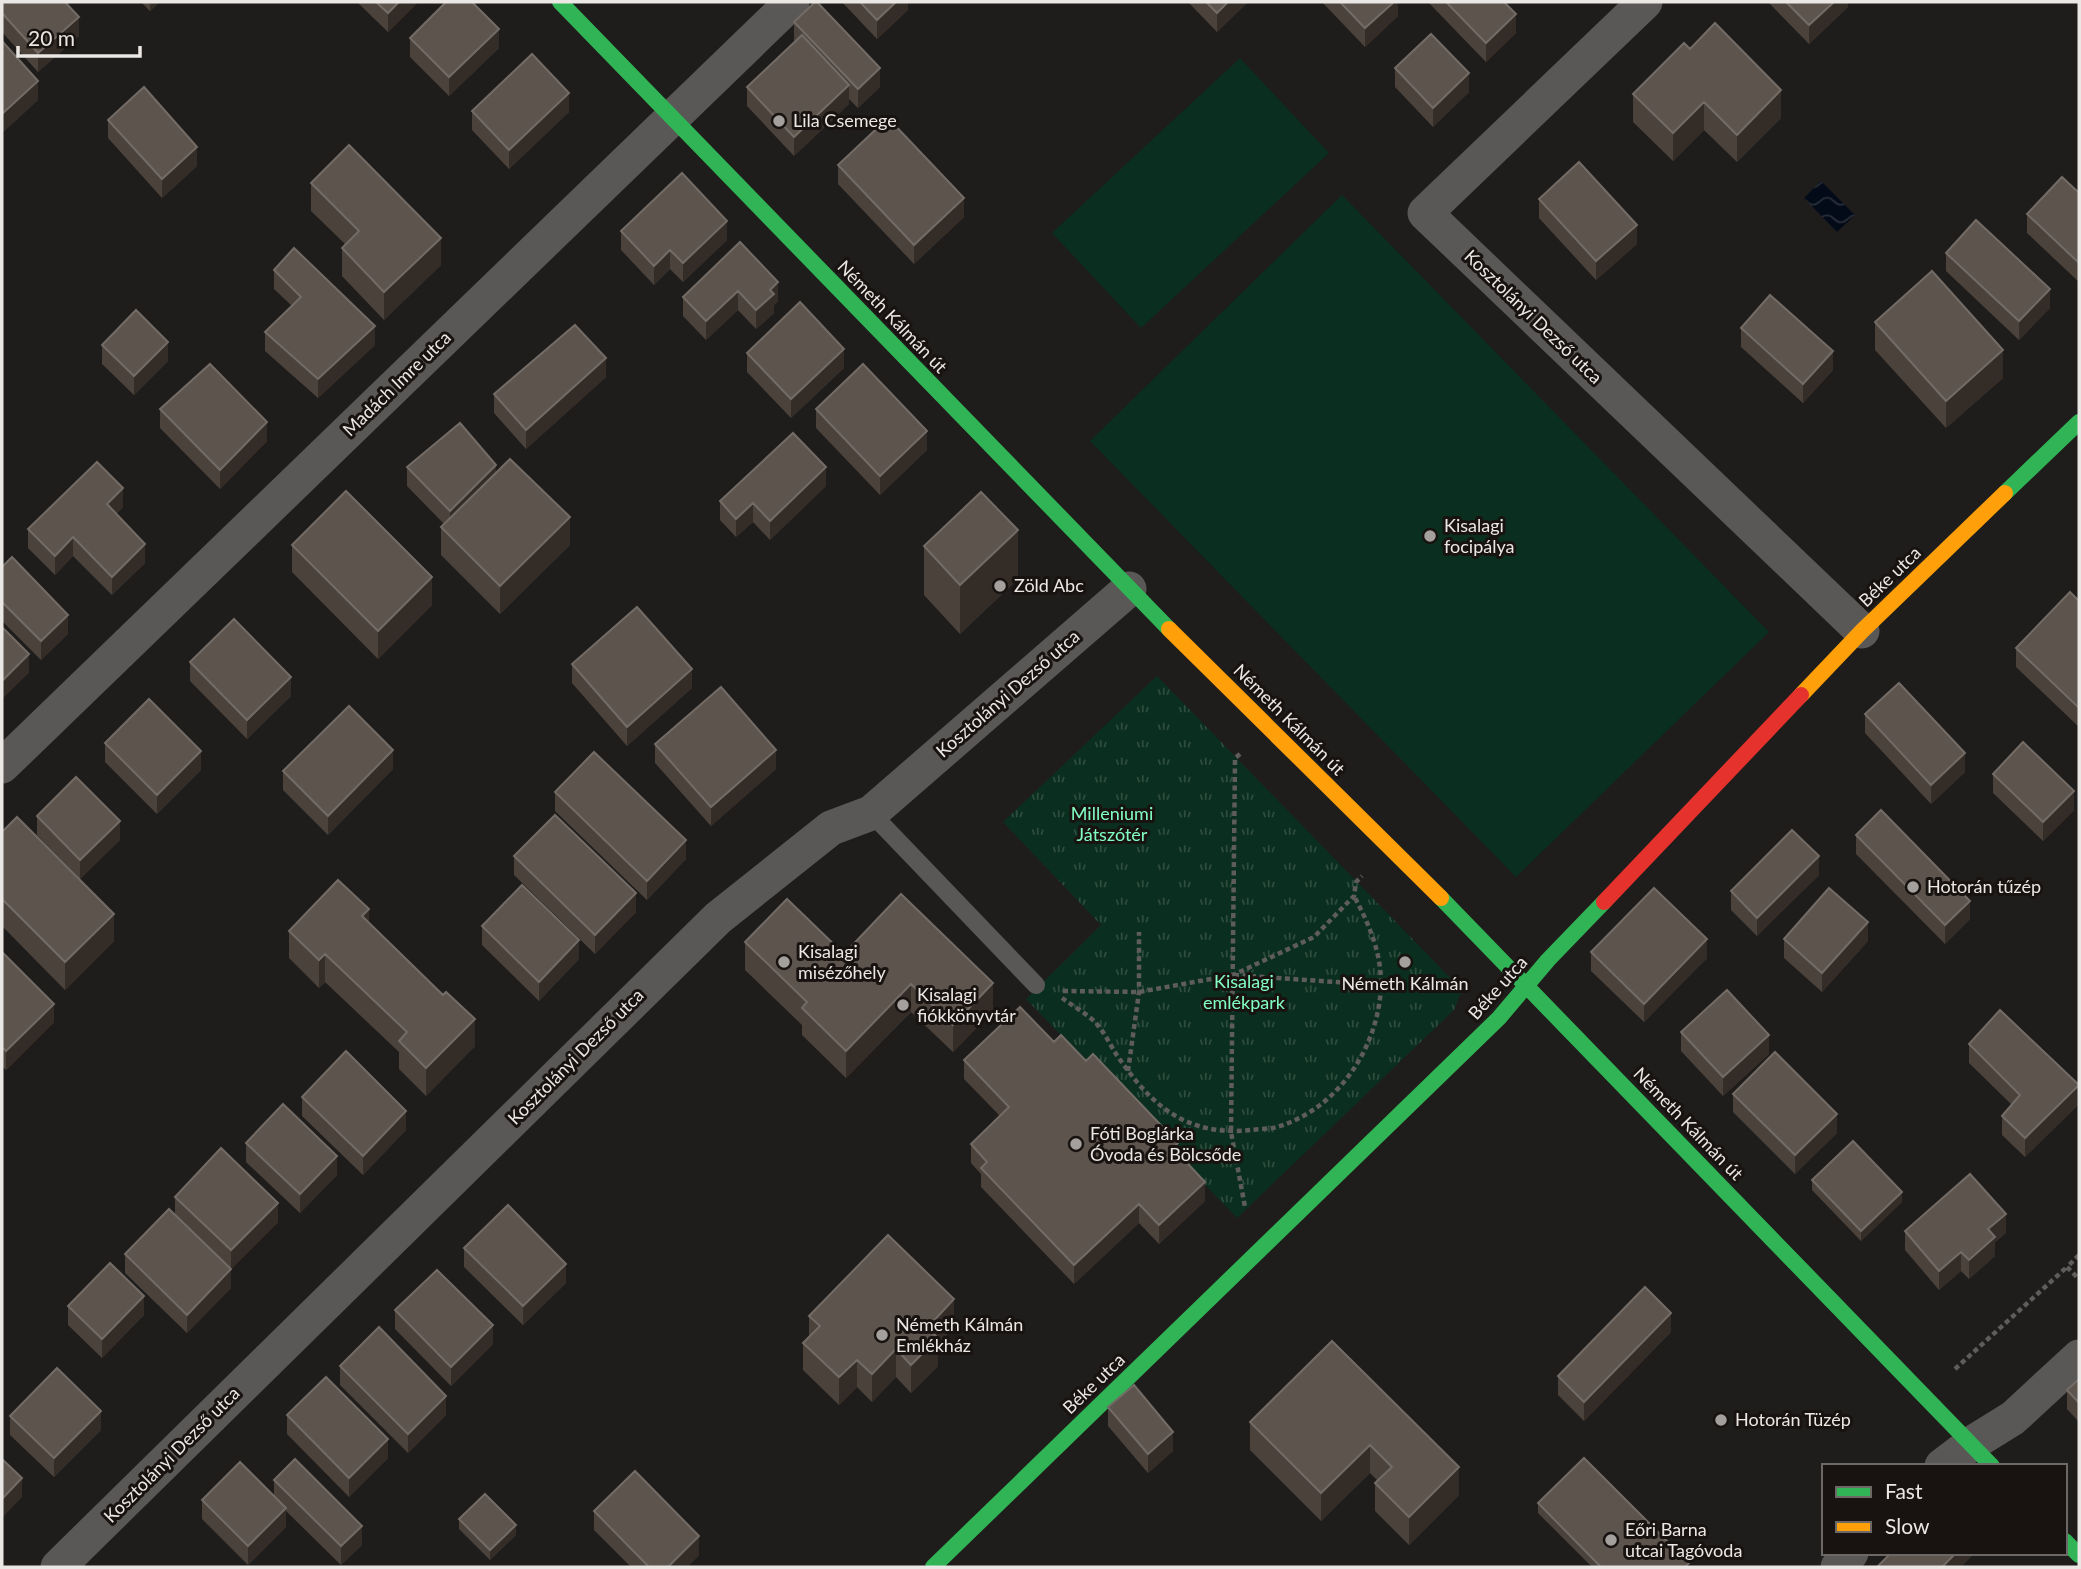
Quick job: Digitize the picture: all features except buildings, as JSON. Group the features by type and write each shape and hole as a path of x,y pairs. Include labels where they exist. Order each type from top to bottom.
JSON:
{"street":[{"name":"Németh Kálmán út","path":"559,2 1129,589 1527,986 1982,1455"},
{"name":"Madách Imre utca","path":"2,766 792,2"},
{"name":"Kosztolányi Dezső utca","path":"1645,2 1425,214 1862,631"},
{"name":"Béke utca","path":"933,1567 1499,1018 1548,960 1862,631 2079,422"},
{"name":"Kosztolányi Dezső utca","path":"58,1567 718,918 831,828 871,813 1129,589"},
{"path":"1949,1464 1982,1455 2013,1418 2079,1357"}],"lane":[{"path":"871,813 1036,985"}],"path":[{"path":"1267,726 1236,758 1231,1132 1246,1209 1279,1232"},
{"path":"1233,975 1314,936 1354,896 1356,882 1390,848"},
{"path":"1354,896 1369,923 1378,954 1381,985 1377,1016 1367,1046 1351,1073 1330,1096 1305,1115 1276,1128 1231,1132 1194,1125 1162,1108 1128,1072 1096,1023 1052,991 1139,992 1233,975 1381,985 1394,986"},
{"path":"1128,1072 1139,992 1139,932"},
{"path":"1955,1369 2079,1255"},
{"path":"2067,1267 2079,1279"}],"green space":[{"path":"1240,58 1329,153 1141,328 1052,233"},
{"name":"Kisalagi focipálya","path":"1342,195 1769,632 1516,877 1090,441"},
{"name":"Kisalagi emlékpark","path":"1157,676 1462,990 1454,1010 1237,1218 1026,999 1101,925 1003,822"}],"water":[{"path":"1821,181 1855,215 1837,232 1804,198"}],"traffic: fast":[{"path":"560,2 1169,629"},
{"path":"2005,493 2079,422"},
{"path":"1441,898 1990,1464"},
{"path":"933,1567 1499,1018 1548,960 1604,902"},
{"path":"2067,1543 2079,1555"}],"traffic: slow":[{"path":"1801,695 1862,631 2005,493"},
{"path":"1169,629 1441,898"}],"traffic: jam":[{"path":"1604,902 1801,695"}],"place":[{"name":"Lila Csemege","path":"779,121"},
{"name":"Kisalagi focipálya","path":"1430,536"},
{"name":"Zöld Abc","path":"1000,586"},
{"name":"Hotorán tűzép","path":"1913,887"},
{"name":"Kisalagi misézőhely","path":"784,962"},
{"name":"Németh Kálmán","path":"1405,962"},
{"name":"Kisalagi fiókkönyvtár","path":"903,1005"},
{"name":"Fóti Boglárka Óvoda és Bölcsőde","path":"1076,1144"},
{"name":"Németh Kálmán Emlékház","path":"882,1335"},
{"name":"Hotorán Tüzép","path":"1721,1420"},
{"name":"Eőri Barna utcai Tagóvoda","path":"1611,1540"}],"park label":[{"name":"Milleniumi Játszótér","path":"1112,824"}]}
